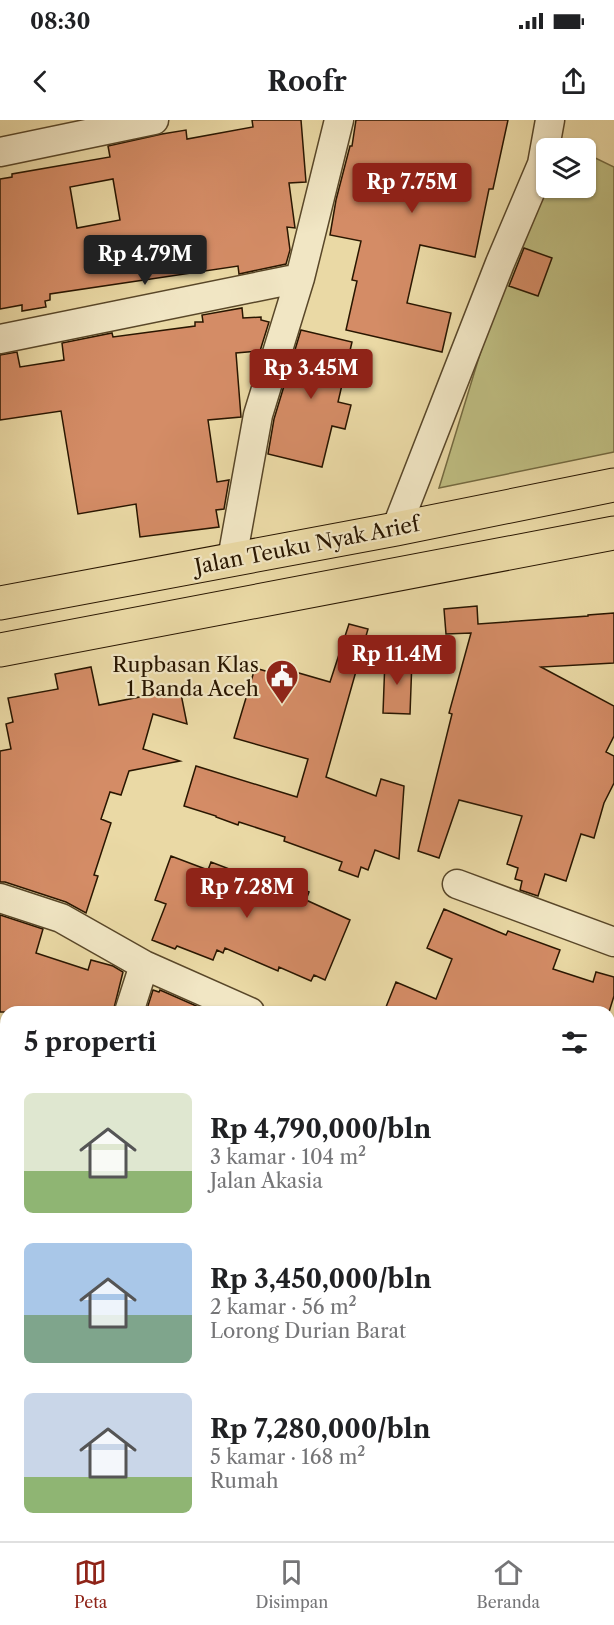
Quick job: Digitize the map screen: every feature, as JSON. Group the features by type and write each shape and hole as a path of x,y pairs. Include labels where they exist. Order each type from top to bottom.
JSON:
{"highway":[{"name":"Jalan Teuku Nyak Arief","path":"0,603 396,529 614,485"},
{"path":"0,650 614,533"}],"street":[{"path":"0,152 154,120"},
{"path":"232,559 258,415 300,278 339,120"},
{"path":"396,529 500,263 542,164 550,120"},
{"path":"0,339 300,278"},
{"path":"457,884 614,942"},
{"path":"0,898 61,918 144,965 236,1006"},
{"path":"131,1006 144,965"}],"shaded area":[{"path":"596,158 614,167 614,452 439,488 536,171 536,198 596,198"}],"building":[{"path":"252,120 301,120 306,182 289,183 295,228 287,227 290,250 286,264 239,274 238,266 50,294 50,300 45,301 46,307 22,311 22,305 0,309 0,179 12,177 12,174 110,157 108,146 162,134 186,130 187,139 253,127","holes":["113,179 120,220 77,228 70,187"]},
{"path":"356,120 508,120 493,189 489,189 475,257 420,245 407,303 451,313 442,352 346,330 357,281 352,280 361,241 330,235 336,200 350,146 352,146"},
{"path":"524,248 552,258 538,296 509,286"},
{"path":"242,308 243,318 261,317 261,320 269,322 260,351 236,353 241,417 208,420 217,482 229,480 224,509 216,510 219,527 140,537 136,504 78,514 61,411 0,420 0,355 17,352 20,367 64,360 62,343 112,333 113,337 195,326 195,322 203,322 202,315"},
{"path":"301,330 352,342 338,402 351,405 345,429 332,426 322,467 268,454 274,419"},
{"path":"477,606 478,624 614,613 614,663 541,667 614,706 614,736 606,752 614,756 614,783 604,803 594,838 581,834 566,881 545,874 538,896 520,890 522,881 515,879 518,868 507,864 522,816 459,800 439,858 418,851 452,714 449,713 471,633 446,634 444,609"},
{"path":"349,624 368,629 326,777 376,796 381,779 404,786 399,859 375,850 368,870 361,867 358,877 339,870 342,862 284,841 285,837 239,822 238,825 184,806 196,766 297,797 308,759 234,738 255,668 276,674 278,667 330,682"},
{"path":"385,659 412,660 410,714 383,713"},
{"path":"91,667 99,705 180,689 187,724 153,714 143,749 180,761 129,771 121,795 110,792 101,819 111,823 94,875 98,876 86,913 66,902 0,882 0,751 11,749 6,724 13,722 8,698 58,689 55,674"},
{"path":"171,856 208,870 211,862 266,883 270,876 309,892 306,900 350,920 325,980 314,975 311,981 279,967 278,971 225,948 223,953 217,950 213,960 177,946 175,949 152,940 166,904 155,900"},
{"path":"444,909 506,935 508,931 560,950 553,969 593,982 596,972 614,977 614,996 611,1006 386,1006 396,982 436,999 452,959 427,948"},
{"path":"0,915 43,929 36,953 88,970 91,960 113,966 123,972 114,1006 0,1006"},
{"path":"153,990 159,992 160,990 196,1006 148,1006"}],"place":[{"name":"Rupbasan Klas 1 Banda Aceh","path":"282,705"}]}
